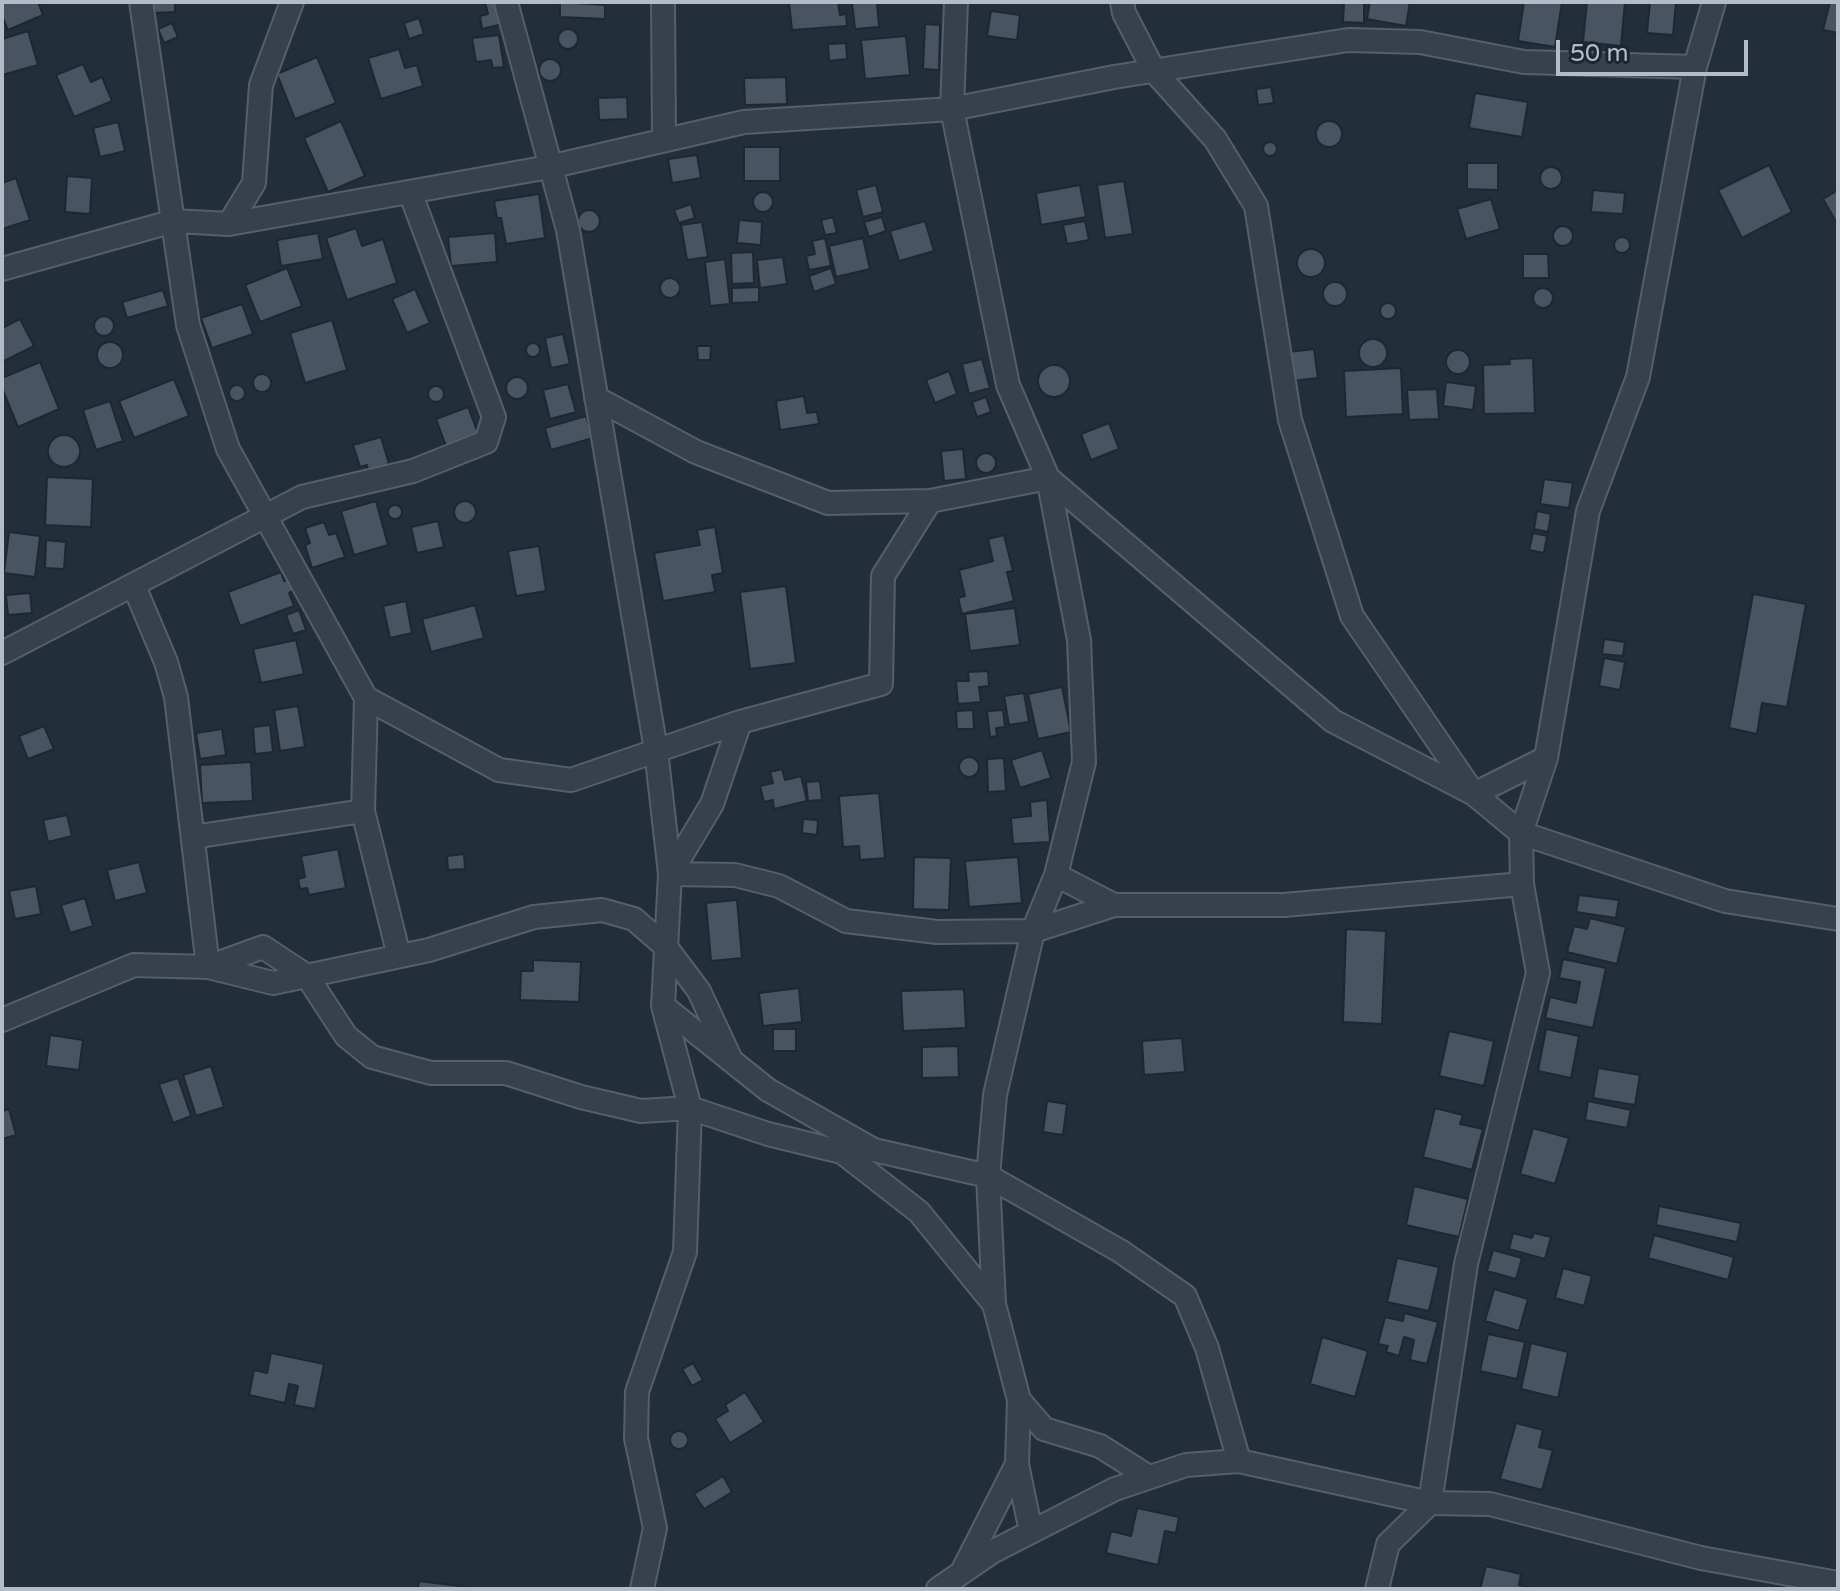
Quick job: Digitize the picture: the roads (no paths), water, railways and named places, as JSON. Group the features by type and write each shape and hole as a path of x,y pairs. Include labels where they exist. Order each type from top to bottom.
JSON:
{"street":[{"path":"141,2 188,325 228,449 366,698 363,811 399,956"},
{"path":"229,224 254,183 261,85 292,2"},
{"path":"506,2 568,230 656,750 670,874 663,1006 690,1108 685,1252 637,1392 636,1438 655,1528 642,1589"},
{"path":"663,2 664,139"},
{"path":"956,2 952,109 1008,385 1048,478 1079,640 1084,762 1056,875 1033,931 995,1095 988,1176 994,1304 1019,1400 1017,1464 1031,1532"},
{"path":"1122,2 1124,13 1154,71 1215,139 1256,206 1290,420 1352,616 1474,794"},
{"path":"1377,1589 1388,1544 1430,1503 1466,1264 1538,973 1522,884 1521,833 1546,758 1588,511 1638,377 1695,67 1714,2"},
{"path":"2,269 174,221 229,224 549,167 744,122 952,109 1154,71 1348,40 1420,42 1524,62 1695,67"},
{"path":"7,654 302,497 413,471 486,442 494,417 410,192"},
{"path":"596,398 696,452 828,503 930,501 1048,478"},
{"path":"1048,478 1333,721 1474,794 1521,833 1725,901 1838,919"},
{"path":"366,698 499,770 571,780 740,722 881,684 883,576 930,501"},
{"path":"134,586 166,662 176,697 208,967"},
{"path":"670,874 712,804 740,722"},
{"path":"1474,794 1546,758"},
{"path":"193,837 363,811"},
{"path":"670,874 735,875 779,886 846,921 937,932 1033,931 1114,905 1284,905 1522,884"},
{"path":"1056,875 1114,905"},
{"path":"2,1020 134,965 208,967 273,983 399,956 534,917 602,910 634,919 666,947 699,991 731,1060"},
{"path":"208,967 263,947 307,976 346,1036 372,1057 431,1073 506,1073 581,1097 641,1111 690,1108 768,1134 842,1152 919,1212 994,1304"},
{"path":"663,1006 768,1090 874,1150 988,1176 1120,1251 1185,1296 1207,1348 1239,1461"},
{"path":"1019,1400 1044,1429 1100,1446 1149,1477"},
{"path":"938,1589 953,1582 992,1552 1115,1489 1186,1465 1239,1461 1430,1503 1490,1504 1701,1558 1838,1583"},
{"path":"953,1582 1017,1464"}]}
